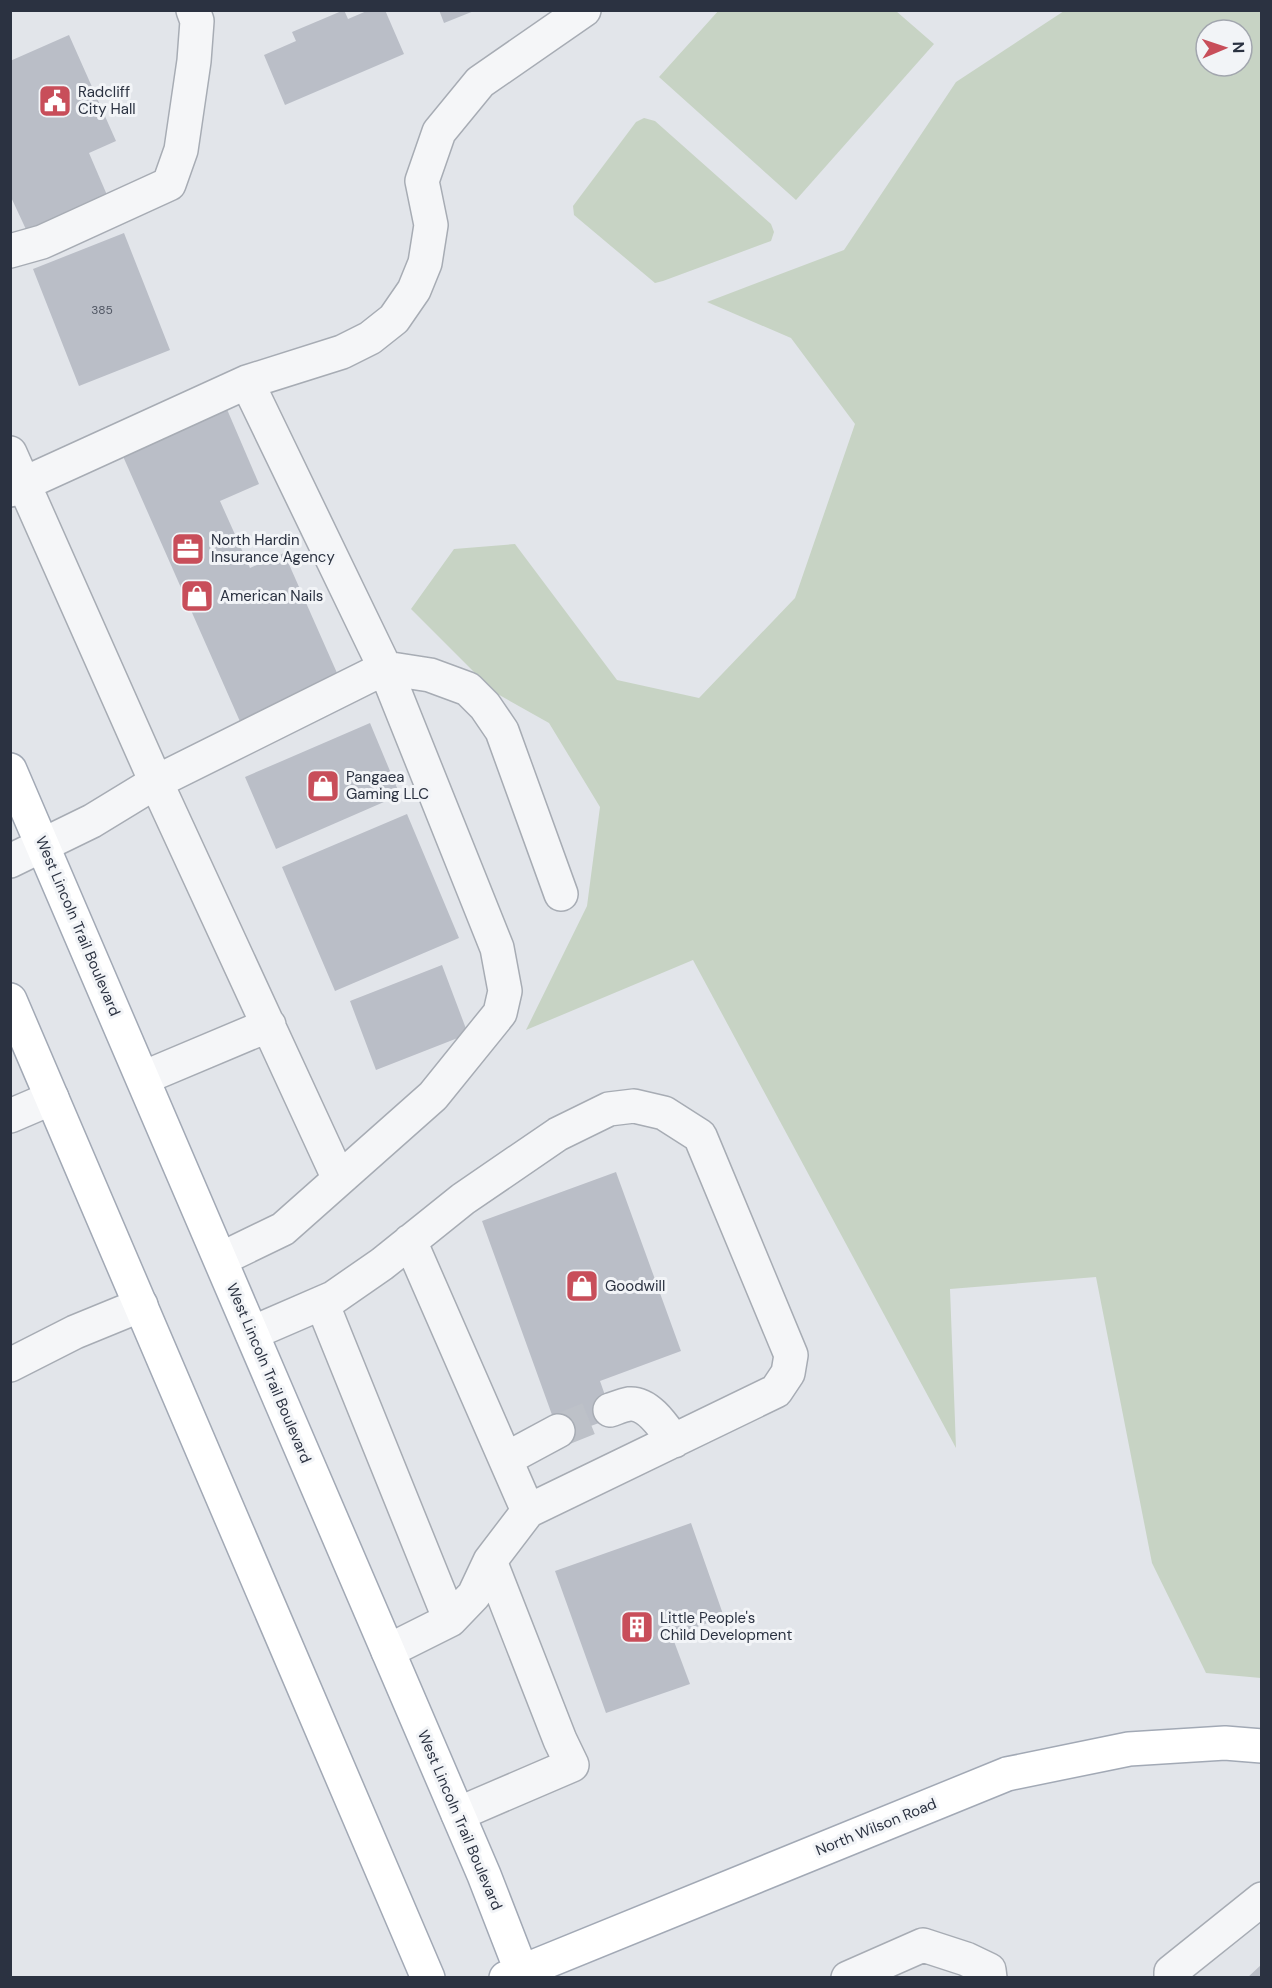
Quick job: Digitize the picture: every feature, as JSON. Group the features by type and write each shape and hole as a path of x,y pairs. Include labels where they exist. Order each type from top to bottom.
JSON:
{"main road":[{"name":"West Lincoln Trail Boulevard","path":"10,770 484,1875 517,1975"},
{"path":"10,1000 428,1977"},
{"name":"North Wilson Road","path":"517,1975 1007,1774 1129,1749 1225,1743 1262,1746"}],"street":[{"path":"10,251 42,242 169,184 181,150 194,61 197,21 193,10"},
{"path":"17,488 247,382 342,352 370,338 394,319 414,290 424,263 431,225 422,180 439,132 480,82 584,10"},
{"path":"221,1259 283,1229 433,1096 500,1013 505,990 497,948 385,668 247,382"},
{"path":"10,453 17,488 156,782 339,1179"},
{"path":"10,861 92,821 156,782 385,668 430,675 468,689 485,706 502,731 561,894"},
{"path":"143,1078 269,1025"},
{"path":"10,1116 52,1098"},
{"path":"252,1333 333,1298 382,1264 463,1199 558,1134 609,1109 634,1106 664,1113 700,1136 791,1355 788,1373 776,1391 528,1511 490,1561 474,1595 450,1620 388,1651"},
{"path":"410,1241 528,1511"},
{"path":"322,1303 450,1620"},
{"path":"10,1365 75,1332 141,1305"},
{"path":"610,1410 631,1404 646,1409 660,1421 674,1441"},
{"path":"506,1459 558,1431"},
{"path":"458,1815 572,1765 560,1740 490,1561"},
{"path":"1172,1977 1171,1972 1262,1899"},
{"path":"848,1977 923,1945 966,1959 988,1970 990,1977"}],"green space":[{"path":"719,10 896,11 934,44 796,200 659,77"},
{"path":"1064,11 1261,11 1261,1678 1206,1673 1152,1563 1096,1277 950,1289 956,1448 693,960 526,1030 587,906 600,807 549,723 494,692 411,609 454,549 515,544 617,680 699,698 795,598 855,424 791,338 707,302 844,250 956,82"},
{"path":"644,118 655,121 771,224 774,232 771,241 655,283 574,215 573,206 636,122"}],"building":[{"path":"344,10 348,19 369,10 385,10 404,54 285,105 264,55 296,41 292,32"},
{"path":"439,10 474,10 474,11 444,23"},
{"name":"Radcliff City Hall","path":"69,35 116,141 89,153 110,202 30,238 10,195 10,61"},
{"path":"124,233 170,350 79,386 33,269"},
{"path":"226,407 259,484 220,501 250,568 284,553 341,682 242,726 122,454"},
{"name":"Pangaea Gaming LLC","path":"370,723 400,795 276,849 245,777"},
{"path":"407,814 459,938 335,991 282,867"},
{"path":"442,965 468,1034 376,1070 350,1001"},
{"name":"Goodwill","path":"616,1172 681,1351 600,1381 613,1418 560,1437 482,1221"},
{"name":"Little People's Child Development","path":"691,1523 724,1617 672,1636 690,1684 606,1713 555,1571"},
{"path":"1262,1964 1262,1978 1247,1978"}],"tunnel":[{"path":"558,1431 610,1410"}],"place":[{"name":"Radcliff City Hall","path":"55,101"},
{"name":"North Hardin Insurance Agency","path":"188,549"},
{"name":"American Nails","path":"197,596"},
{"name":"Pangaea Gaming LLC","path":"323,786"},
{"name":"Goodwill","path":"582,1286"},
{"name":"Little People's Child Development","path":"637,1627"}]}
